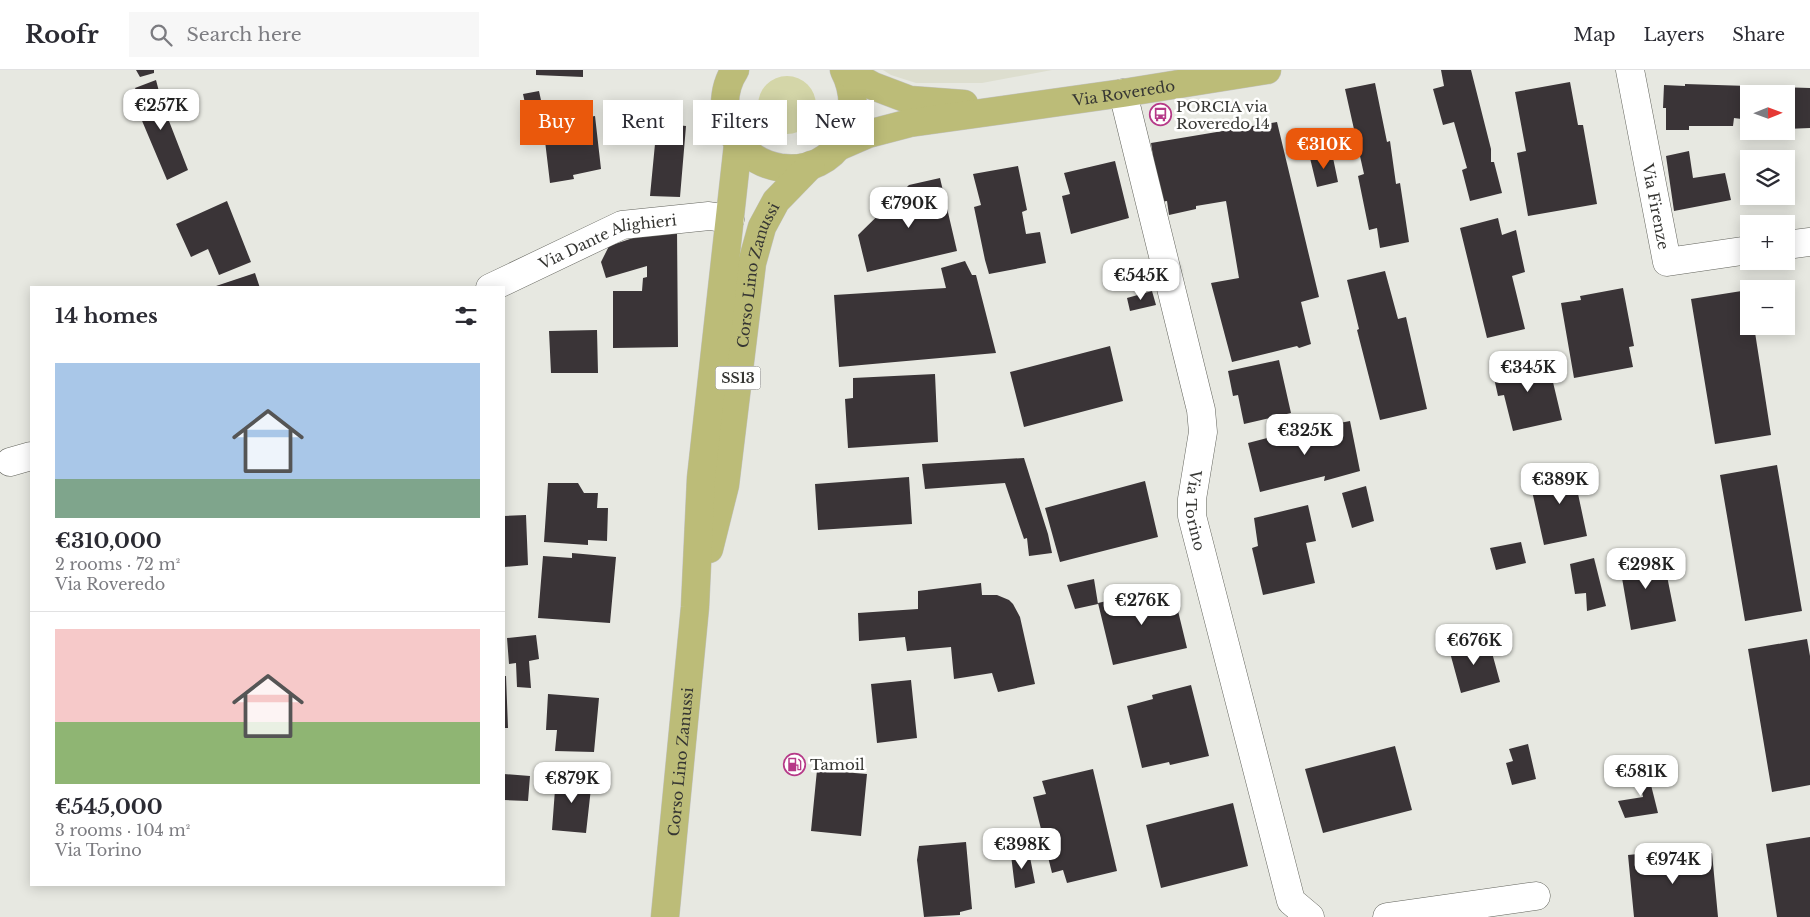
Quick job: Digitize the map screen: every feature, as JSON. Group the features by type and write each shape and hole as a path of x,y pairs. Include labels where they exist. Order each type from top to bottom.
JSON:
{"main road":[{"path":"725,100 730,77 735,70"},
{"name":"Via Roveredo","path":"838,147 868,134 910,123 1122,93 1266,70"},
{"path":"739,145 753,158 772,166 792,169 811,165 826,158 838,147 848,130 854,110 852,90 844,71"},
{"name":"Via Roveredo","path":"844,71 873,86 910,100 1012,108"},
{"name":"Corso Lino Zanussi","path":"665,917 695,607 701,478 738,145"},
{"name":"Corso Lino Zanussi","path":"695,607 725,486 752,263 762,227 776,201 811,165"}],"street":[{"name":"Via Firenze","path":"1630,70 1667,262 1740,251"},
{"name":"Via Torino","path":"1122,93 1201,410 1203,432 1192,499 1192,516 1291,901 1310,917"},
{"name":"Via Dante Alighieri","path":"494,286 622,226 708,216 730,219"},
{"path":"1795,244 1810,242"},
{"path":"1387,917 1536,896"}],"shaded area":[{"path":"883,70 1052,70 982,83 916,83 891,75"}],"green space":[{"path":"787,76 803,81 811,89 815,99 797,100 797,132 787,134 787,100 759,100 763,89 771,81"}],"building":[{"path":"136,70 154,70 154,73 140,77"},
{"path":"536,70 583,70 583,77 536,75"},
{"path":"1441,70 1471,70 1491,149 1491,162 1494,162 1502,193 1470,201 1462,170 1467,168 1454,122 1443,125 1433,89 1444,86"},
{"path":"156,80 162,103 188,170 167,180 140,116 146,112 135,88"},
{"path":"1570,82 1578,125 1583,125 1597,204 1528,216 1517,153 1526,151 1515,92"},
{"path":"1375,83 1387,142 1390,141 1396,184 1400,183 1409,242 1380,248 1377,228 1369,230 1358,176 1364,174 1345,89"},
{"path":"1685,84 1740,86 1740,119 1734,118 1733,126 1689,126 1689,130 1666,130 1666,108 1663,108 1664,85 1685,86"},
{"path":"1795,88 1810,88 1810,128 1795,129"},
{"path":"539,91 541,100 524,100 523,94"},
{"path":"593,116 595,116 601,169 573,175 574,179 550,183 545,145 593,145"},
{"path":"1277,122 1319,297 1301,302 1311,344 1232,362 1211,283 1239,278 1226,201 1196,206 1196,209 1169,215 1167,201 1160,202 1151,143"},
{"path":"683,126 686,126 680,197 650,196 655,145 683,145"},
{"path":"1689,151 1693,178 1725,173 1731,200 1674,211 1666,156"},
{"path":"1332,153 1338,182 1317,187 1310,158"},
{"path":"1115,161 1129,218 1071,234 1062,196 1070,194 1064,173"},
{"path":"1018,166 1027,210 1022,212 1026,234 1040,232 1046,263 989,274 974,207 981,205 973,174"},
{"path":"940,178 957,251 867,272 858,235 909,185"},
{"path":"227,201 251,262 219,275 208,249 191,257 176,224"},
{"path":"1498,218 1502,235 1516,230 1525,272 1512,276 1525,329 1487,338 1460,228"},
{"path":"677,229 678,347 613,348 613,291 642,291 643,278 647,277 647,266 606,278 601,262 609,246 645,234"},
{"path":"965,261 972,275 976,275 996,353 839,367 834,295 946,288 941,268"},
{"path":"1385,271 1398,319 1406,317 1427,409 1380,420 1357,330 1359,329 1347,280"},
{"path":"255,273 259,286 216,286"},
{"path":"1623,288 1634,346 1629,347 1633,367 1574,378 1561,303 1581,300 1580,296"},
{"path":"1152,291 1156,305 1130,311 1127,298"},
{"path":"1740,291 1740,335 1755,335 1771,435 1715,444 1691,299"},
{"path":"597,330 598,373 551,373 549,331"},
{"path":"1110,346 1123,401 1024,427 1010,372"},
{"path":"1547,357 1562,420 1513,431 1504,395 1498,396 1492,369"},
{"path":"1279,360 1291,413 1244,424 1238,395 1233,396 1228,371"},
{"path":"935,374 938,442 848,448 845,399 853,398 853,378"},
{"path":"1350,421 1360,471 1324,481 1325,476 1260,492 1248,443 1313,426 1314,428"},
{"path":"1024,458 1048,534 1052,553 1029,556 1027,538 1024,539 1005,483 925,489 922,464"},
{"path":"1575,463 1580,488 1577,489 1587,536 1544,545 1532,491 1543,489 1539,470"},
{"path":"1777,465 1802,611 1745,621 1720,475"},
{"path":"909,477 912,524 818,530 815,484"},
{"path":"1145,481 1158,537 1060,562 1045,508"},
{"path":"548,483 578,483 584,493 598,493 597,508 608,508 607,541 588,540 588,545 544,542"},
{"path":"1366,486 1374,521 1352,528 1342,493"},
{"path":"1308,505 1316,541 1306,543 1315,583 1263,595 1252,548 1258,546 1254,518"},
{"path":"526,515 528,565 505,567 505,516"},
{"path":"1521,542 1526,563 1496,570 1490,548"},
{"path":"1654,548 1658,567 1665,566 1676,621 1631,630 1618,555"},
{"path":"572,553 616,557 610,623 538,618 543,556 572,558"},
{"path":"1594,558 1606,606 1587,611 1586,593 1575,594 1570,564"},
{"path":"1094,579 1098,604 1075,609 1067,585"},
{"path":"981,583 982,595 997,595 1009,600 1020,617 1035,684 998,692 992,673 954,679 951,647 907,651 905,637 859,641 858,613 918,609 918,591"},
{"path":"1172,586 1187,648 1113,665 1098,603"},
{"path":"536,635 539,659 529,661 531,688 517,687 516,663 509,664 507,638"},
{"path":"1488,638 1500,682 1461,693 1449,649"},
{"path":"1807,639 1810,656 1810,785 1772,792 1748,649"},
{"path":"505,676 506,676 508,728 505,728"},
{"path":"911,680 917,738 877,743 871,684"},
{"path":"1191,685 1209,756 1170,765 1169,762 1142,768 1127,706 1153,699 1152,695"},
{"path":"548,694 599,698 594,752 555,751 557,730 546,730"},
{"path":"1528,744 1536,779 1512,785 1506,763 1513,761 1509,749"},
{"path":"1395,746 1412,810 1323,833 1305,769"},
{"path":"1645,761 1658,813 1625,818 1618,801 1643,797 1636,762"},
{"path":"1093,769 1117,871 1067,883 1063,870 1052,873 1033,797 1046,794 1042,781"},
{"path":"817,770 867,774 861,836 811,831"},
{"path":"505,774 530,776 528,801 505,800"},
{"path":"556,776 592,779 586,833 552,830"},
{"path":"1233,803 1248,866 1161,888 1146,825"},
{"path":"1810,837 1810,917 1777,917 1766,844"},
{"path":"966,842 972,909 960,912 960,915 924,917 917,860 919,846"},
{"path":"1677,850 1678,857 1712,853 1718,917 1634,917 1628,855"},
{"path":"1029,852 1035,883 1015,888 1011,855"}],"place":[{"name":"PORCIA via Roveredo 14","path":"1160,115"},
{"name":"Tamoil","path":"794,764"}]}
